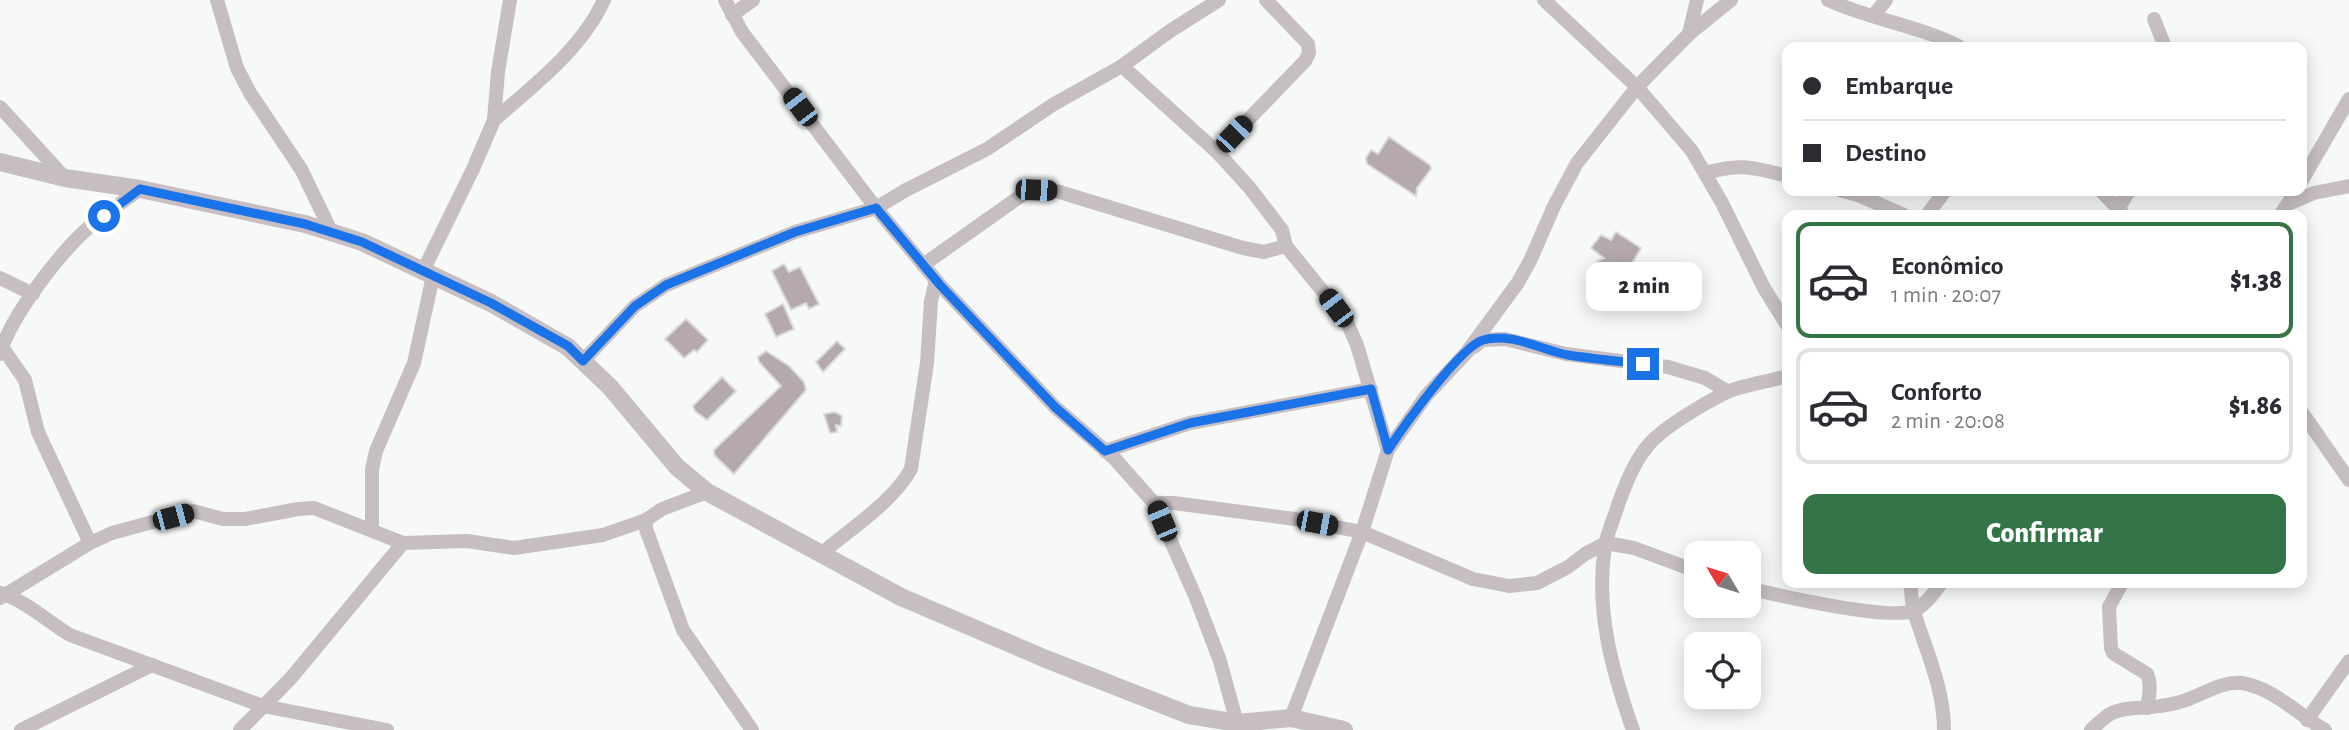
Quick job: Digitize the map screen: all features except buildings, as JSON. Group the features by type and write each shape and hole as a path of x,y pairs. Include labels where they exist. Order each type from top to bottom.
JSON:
{"street":[{"path":"217,0 237,68 250,93 301,169 332,233"},
{"path":"372,530 372,469 376,451 414,363 428,273 494,120 498,72 510,0"},
{"path":"494,120 568,51 587,28 604,0"},
{"path":"725,0 742,32 876,208 923,265 1055,407 1105,451 1154,503 1196,598 1220,661 1237,723"},
{"path":"732,15 753,0"},
{"path":"583,361 635,306 666,285 795,232 876,208 987,149 1055,104 1122,66 1219,0"},
{"path":"1217,152 1305,61 1309,53 1308,44 1266,0"},
{"path":"1544,0 1637,87 1692,151 1782,317"},
{"path":"1689,34 1697,0"},
{"path":"1291,718 1362,532 1388,450 1426,396 1467,352 1517,284 1577,163 1637,87 1689,34 1731,0"},
{"path":"1828,0 1920,29 1949,42"},
{"path":"1873,16 1886,0"},
{"path":"2154,19 2163,42"},
{"path":"1122,66 1217,152 1249,187 1282,230 1286,246 1346,320 1357,345 1388,450"},
{"path":"2307,172 2349,99"},
{"path":"0,107 65,178"},
{"path":"0,162 65,178 140,189 305,224 362,242 491,303 568,346 610,387 677,467 707,492 901,597 1046,659 1189,715 1258,726 1291,718 1344,730"},
{"path":"1705,173 1729,166 1742,166 1782,175"},
{"path":"2307,194 2349,186"},
{"path":"90,543 38,432 25,380 1,350 15,321 48,273 86,229 140,189"},
{"path":"923,265 1022,195 1036,190 1053,190 1243,248 1264,252 1286,246"},
{"path":"1860,196 1892,210"},
{"path":"2106,196 2119,210"},
{"path":"0,278 33,294"},
{"path":"821,554 892,494 911,469 927,363 931,301 936,280"},
{"path":"1467,352 1482,340 1505,339 1566,354 1668,367 1705,379 1727,391"},
{"path":"1633,730 1618,687 1605,623 1601,580 1605,543 1631,474 1647,446 1661,432 1727,391 1782,377"},
{"path":"1105,451 1190,423 1371,389"},
{"path":"2307,420 2349,480"},
{"path":"2,595 111,533 193,511 223,519 246,519 314,508 403,543 467,541 514,548 603,536 707,492"},
{"path":"1154,503 1174,503 1268,516 1362,532 1473,579 1509,586 1537,583 1605,543 1645,551 1684,566"},
{"path":"646,520 646,529 683,630 752,730"},
{"path":"240,730 291,678 403,543"},
{"path":"1911,588 1913,611 1940,691 1944,709 1944,730"},
{"path":"1761,591 1797,600 1883,613 1913,611 1938,588"},
{"path":"2119,588 2109,607 2111,648 2113,653 2147,674 2150,680 2147,708"},
{"path":"2,595 25,604 70,635 263,706 335,725 387,730"},
{"path":"2307,720 2349,661"},
{"path":"21,730 152,665"},
{"path":"2091,730 2113,712 2186,700 2231,683 2243,683 2288,704 2307,720 2325,730"}],"route":[{"path":"104,216 140,189 305,224 362,242 491,303 568,346 583,361 635,306 666,285 795,232 876,208 940,285 1055,407 1105,451 1190,423 1371,389 1388,450 1426,396 1467,352 1482,340 1505,339 1566,354 1643,364"}]}
